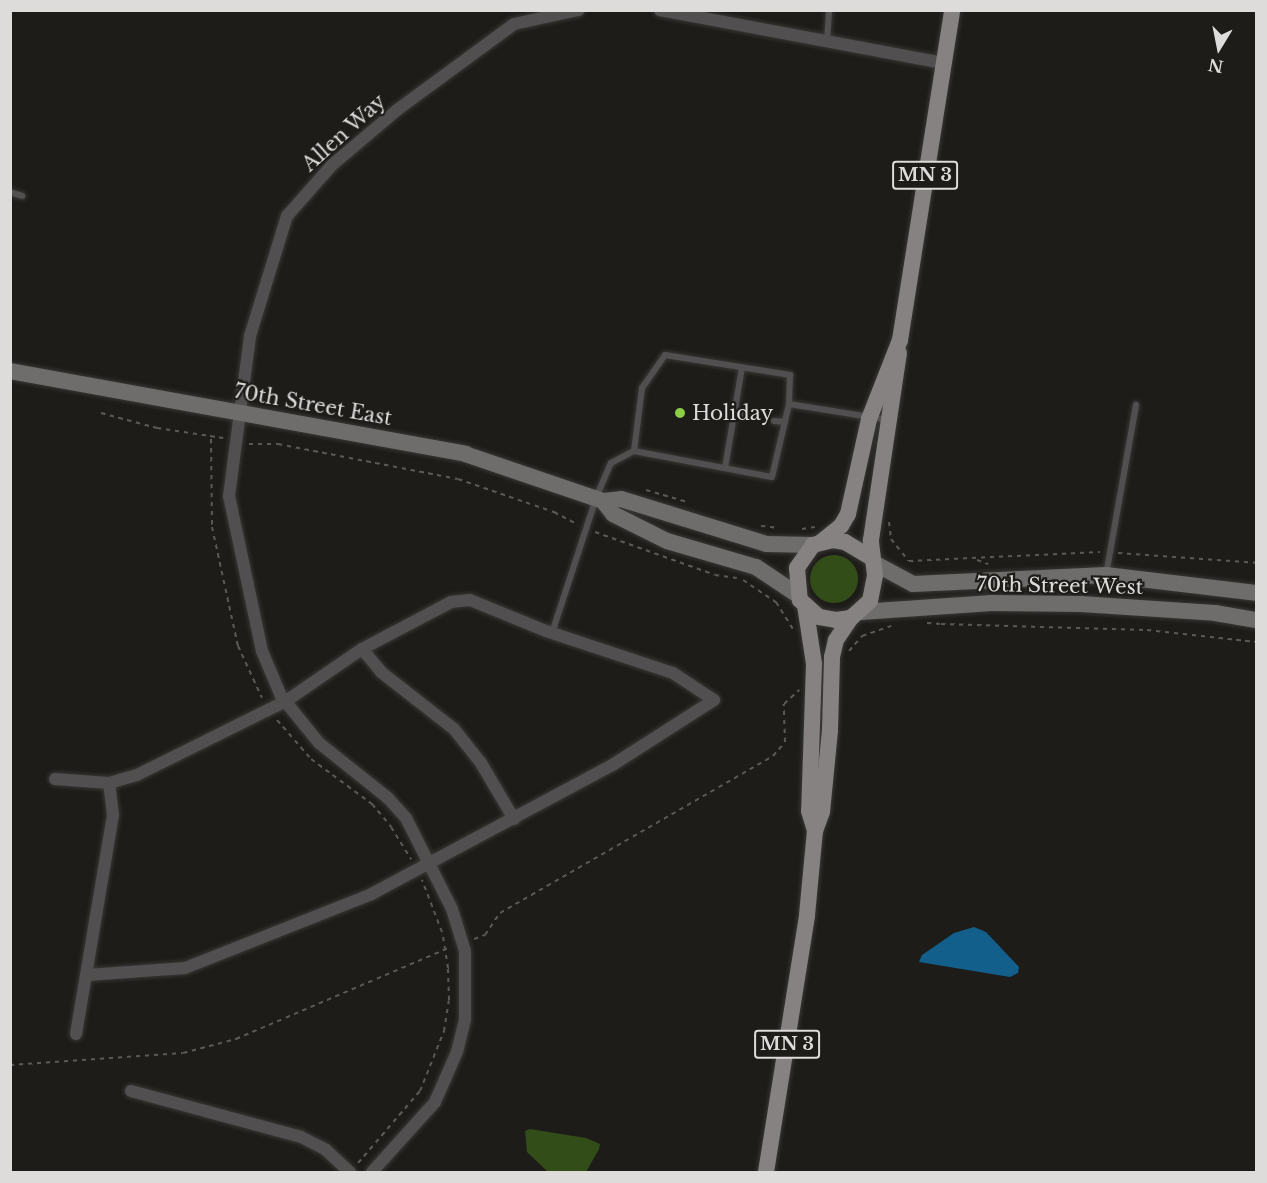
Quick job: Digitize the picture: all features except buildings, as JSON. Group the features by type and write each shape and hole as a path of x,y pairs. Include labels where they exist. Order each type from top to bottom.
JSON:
{"main road":[{"name":"MN 3","path":"817,544 841,526 848,514 870,415 900,340 952,10"},
{"path":"872,560 846,542 817,544 797,568 801,600 828,620 856,615 873,592 872,560 899,369 900,340"},
{"name":"70th Street East","path":"10,371 465,454 599,500 621,499 730,534 782,546 817,544"},
{"name":"70th Street East","path":"599,500 613,514 667,541 756,567 801,600"},
{"name":"70th Street West","path":"872,560 913,584 1106,575 1257,593"},
{"name":"MN 3","path":"801,600 814,664 809,811 815,831"},
{"name":"70th Street West","path":"856,615 983,603 1081,604 1215,613 1257,620"},
{"name":"MN 3","path":"766,1173 807,915 815,831 822,812 827,768 832,657 839,634 856,615"}],"street":[{"name":"Allen Way","path":"372,1173 435,1102 457,1052 467,984 462,943 452,909 406,818 394,805 319,743 286,701 262,651 253,620 229,496 237,413 250,336 287,216 332,165 397,110 514,24 578,10"},
{"path":"660,10 943,63"},
{"path":"55,779 109,783 164,763 270,710 362,649 451,602 470,600 552,633 673,673 714,700 614,764 417,872 185,968 87,975"},
{"path":"362,649 381,672 454,729 482,763 514,819"},
{"path":"76,1034 113,815 109,783"},
{"path":"131,1091 301,1137 326,1150 350,1172"}],"lane":[{"path":"827,42 830,10"},
{"path":"10,192 22,196"},
{"path":"552,633 586,529 599,500 611,463 634,451 772,477 789,404 790,375 665,355 642,388 634,451"},
{"path":"724,468 742,367"},
{"path":"789,404 870,415 890,420"},
{"path":"1106,575 1136,405"},
{"path":"734,413 745,415"},
{"path":"774,420 785,422"}],"path":[{"path":"101,413 211,439 234,441 258,447 278,444 458,479 554,512 586,529 715,575 740,578 776,602 794,631"},
{"path":"211,439 212,527 238,646 270,710 311,759 372,804 392,826 417,872 445,949 449,1000 433,1065 402,1115 350,1172"},
{"path":"637,488 689,503"},
{"path":"889,521 891,539 909,561 975,559"},
{"path":"794,529 823,522"},
{"path":"753,524 784,529 782,546"},
{"path":"941,624 1147,630 1257,642"},
{"path":"848,656 862,636 900,625"},
{"path":"10,1065 183,1053 236,1039 445,949 485,935 500,913 773,756 785,742 784,704 801,688"}],"green space":[{"path":"829,555 839,555 851,562 858,574 858,584 851,596 839,603 829,603 814,592 810,584 810,574 821,559"},
{"path":"530,1129 586,1138 600,1144 599,1149 586,1172 548,1172 527,1152 525,1131"}],"water":[{"path":"974,927 986,932 1019,967 1018,973 1010,977 919,962 922,955 954,933"}],"place":[{"name":"Holiday","path":"680,413"}]}
